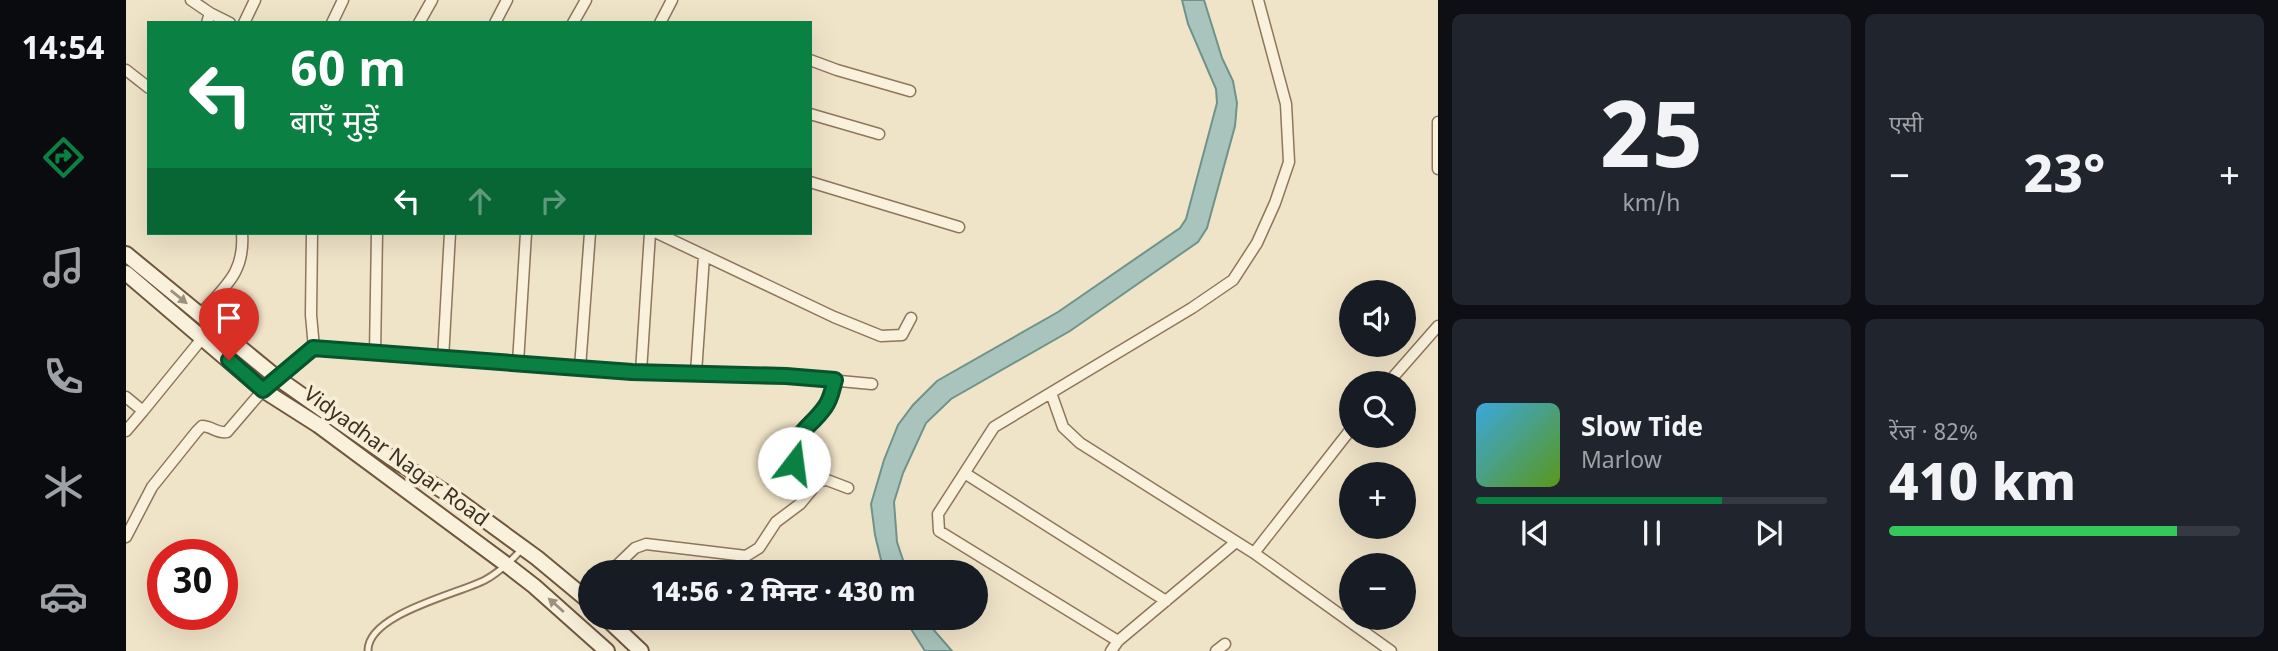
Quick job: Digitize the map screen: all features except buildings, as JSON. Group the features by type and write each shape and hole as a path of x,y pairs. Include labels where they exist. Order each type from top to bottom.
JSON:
{"main road":[{"name":"Vidyadhar Nagar Road","path":"126,254 276,377 390,457 459,501 578,591"},
{"name":"Vidyadhar Nagar Road","path":"126,273 263,390 318,425 507,565 607,651"},
{"path":"619,630 641,651"}],"street":[{"path":"191,0 208,18"},
{"path":"245,21 254,0"},
{"path":"333,21 343,0"},
{"path":"420,21 432,0"},
{"path":"496,21 507,0"},
{"path":"574,21 586,0"},
{"path":"661,21 672,0"},
{"path":"1118,641 939,531 938,514 994,427 1192,308 1233,280 1257,243 1289,162 1286,104 1258,0"},
{"path":"812,61 910,91"},
{"path":"126,70 147,86"},
{"path":"812,115 879,134"},
{"path":"1438,122 1438,169"},
{"path":"812,183 960,227"},
{"path":"200,315 236,273 242,260 242,235"},
{"path":"312,235 313,348"},
{"path":"375,354 377,235"},
{"path":"443,359 450,235"},
{"path":"518,363 526,235"},
{"path":"580,368 590,235"},
{"path":"641,372 650,235"},
{"path":"661,235 834,317 881,336 902,335 911,318"},
{"path":"696,373 704,256"},
{"path":"126,431 213,325"},
{"path":"1399,371 1438,327"},
{"path":"126,537 152,487 197,431 206,426 217,432 228,432 276,377 313,348 641,372 786,376 872,384"},
{"path":"812,487 794,463 794,445 801,432 825,407 835,380"},
{"path":"1051,393 1063,427 1080,443 1254,553 1391,651"},
{"path":"126,397 143,411"},
{"path":"1254,553 1339,444"},
{"path":"966,474 1166,601"},
{"path":"622,560 635,548 646,544 739,556 753,554 776,522 800,504 819,481 827,480 848,488"},
{"path":"1111,651 1118,641 1236,542"}],"lane":[{"path":"368,651 368,645 376,632 390,619 485,580 507,565 523,548"}],"water":[{"path":"1182,0 1204,0 1222,58 1233,81 1237,103 1235,126 1207,228 1198,242 1070,331 951,399 926,423 903,473 894,502 897,542 903,560 881,560 871,504 898,425 913,405 937,381 1058,312 1180,228 1186,219 1217,103 1216,89 1188,24"},
{"path":"912,630 934,630 952,651 925,651"}],"route":[{"path":"229,360 263,390 313,348 391,356 632,372 835,380 831,397 825,407 801,432 794,445 794,463"}]}
